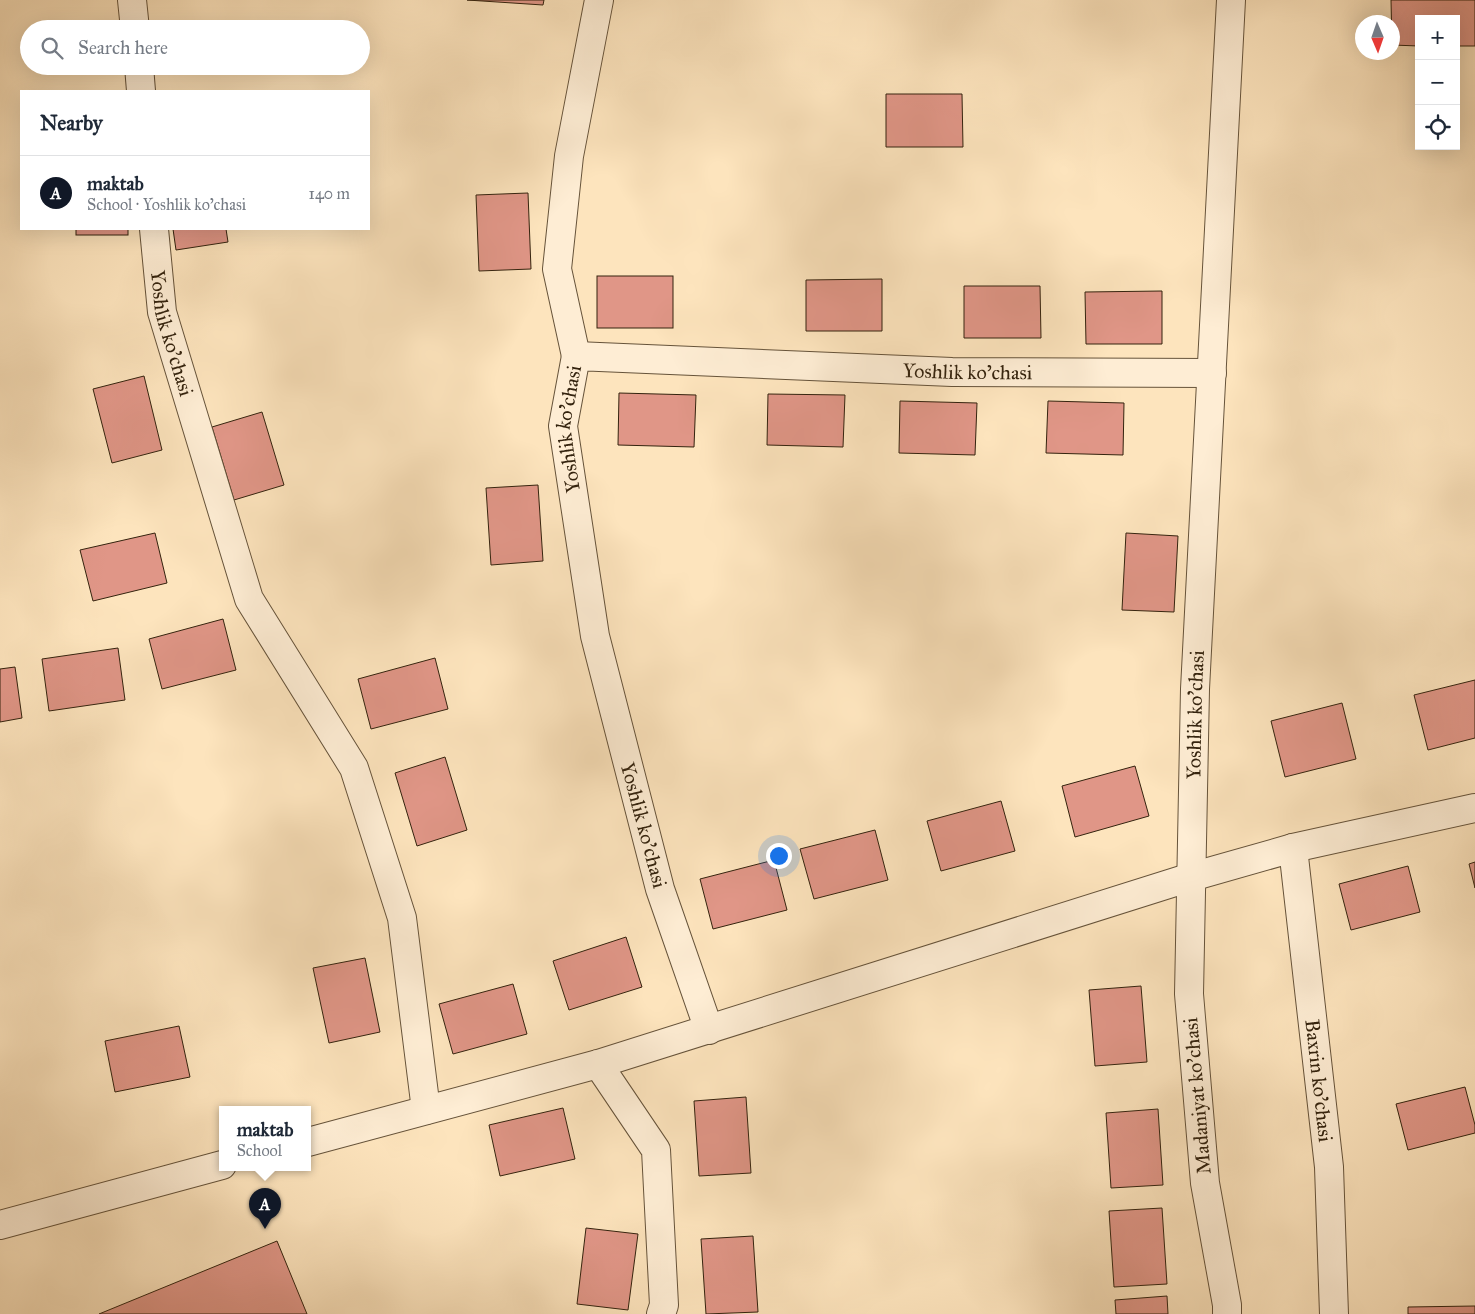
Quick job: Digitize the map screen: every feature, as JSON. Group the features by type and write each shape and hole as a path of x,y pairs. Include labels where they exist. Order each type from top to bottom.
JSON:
{"street":[{"path":"132,0 134,20"},
{"path":"576,356 557,269 569,156 599,0"},
{"name":"Yoshlik ko'chasi","path":"1191,876 1195,689 1231,0"},
{"path":"139,75 141,90"},
{"name":"Yoshlik ko'chasi","path":"154,230 162,312 248,599 354,768 402,918 426,1110"},
{"name":"Yoshlik ko'chasi","path":"709,1030 660,889 595,636 563,426 576,356 952,372 1212,373"},
{"path":"311,1141 598,1064 1191,876 1293,848 1475,808"},
{"name":"Baxrin ko'chasi","path":"1293,848 1329,1167 1334,1314"},
{"name":"Madaniyat ko'chasi","path":"1191,876 1188,994 1205,1183 1227,1314"},
{"path":"598,1064 656,1150 664,1305 662,1314"},
{"path":"0,1225 219,1166"}],"building":[{"path":"467,0 544,0 543,5"},
{"path":"1391,0 1475,0 1475,46 1460,46 1460,15 1415,15 1415,46 1400,45 1400,15 1391,15"},
{"path":"886,94 962,94 963,147 886,147"},
{"path":"528,193 531,269 479,271 476,195"},
{"path":"76,230 128,230 128,235 76,235"},
{"path":"173,230 226,230 228,242 176,250"},
{"path":"597,276 673,276 673,328 597,328"},
{"path":"882,279 882,331 806,331 806,280"},
{"path":"964,286 1040,286 1041,338 964,338"},
{"path":"1162,291 1162,344 1086,344 1085,292"},
{"path":"144,376 162,450 112,463 93,389"},
{"path":"619,393 696,395 694,447 618,445"},
{"path":"768,394 845,395 843,447 767,445"},
{"path":"900,401 977,403 975,455 899,453"},
{"path":"1048,401 1124,403 1123,455 1046,453"},
{"path":"262,412 284,485 234,500 212,427"},
{"path":"538,485 543,561 491,565 486,488"},
{"path":"155,533 167,583 93,601 80,550"},
{"path":"1126,533 1178,536 1174,612 1122,610"},
{"path":"223,619 236,670 162,689 149,639"},
{"path":"118,648 125,700 49,711 42,659"},
{"path":"435,658 448,709 371,729 358,679"},
{"path":"15,667 22,718 0,722 0,669"},
{"path":"1475,680 1475,738 1428,750 1414,695"},
{"path":"1342,703 1356,759 1285,777 1271,721"},
{"path":"445,757 467,830 417,846 395,773"},
{"path":"1135,766 1149,816 1075,837 1062,786"},
{"path":"1001,801 1015,851 941,871 927,821"},
{"path":"875,830 888,880 814,899 800,849"},
{"path":"774,860 787,910 713,929 700,879"},
{"path":"1475,862 1475,888 1469,864"},
{"path":"1408,866 1420,912 1351,930 1339,884"},
{"path":"626,937 642,987 569,1010 553,961"},
{"path":"365,958 380,1032 329,1043 313,968"},
{"path":"513,984 527,1034 453,1054 439,1004"},
{"path":"1141,986 1147,1062 1095,1066 1089,990"},
{"path":"179,1026 190,1077 115,1092 105,1041"},
{"path":"1465,1087 1475,1125 1475,1133 1408,1150 1396,1104"},
{"path":"746,1097 751,1173 699,1176 694,1101"},
{"path":"563,1108 575,1159 500,1176 489,1125"},
{"path":"1158,1109 1163,1185 1111,1188 1106,1113"},
{"path":"1162,1208 1167,1284 1114,1287 1109,1211"},
{"path":"586,1228 638,1234 628,1310 577,1304"},
{"path":"753,1236 758,1312 706,1314 701,1239"},
{"path":"277,1241 307,1314 99,1314"},
{"path":"1167,1296 1168,1314 1116,1314 1115,1300"},
{"path":"1475,1306 1475,1314 1408,1314 1408,1307"}],"place":[{"name":"maktab","path":"265,1229"}]}
